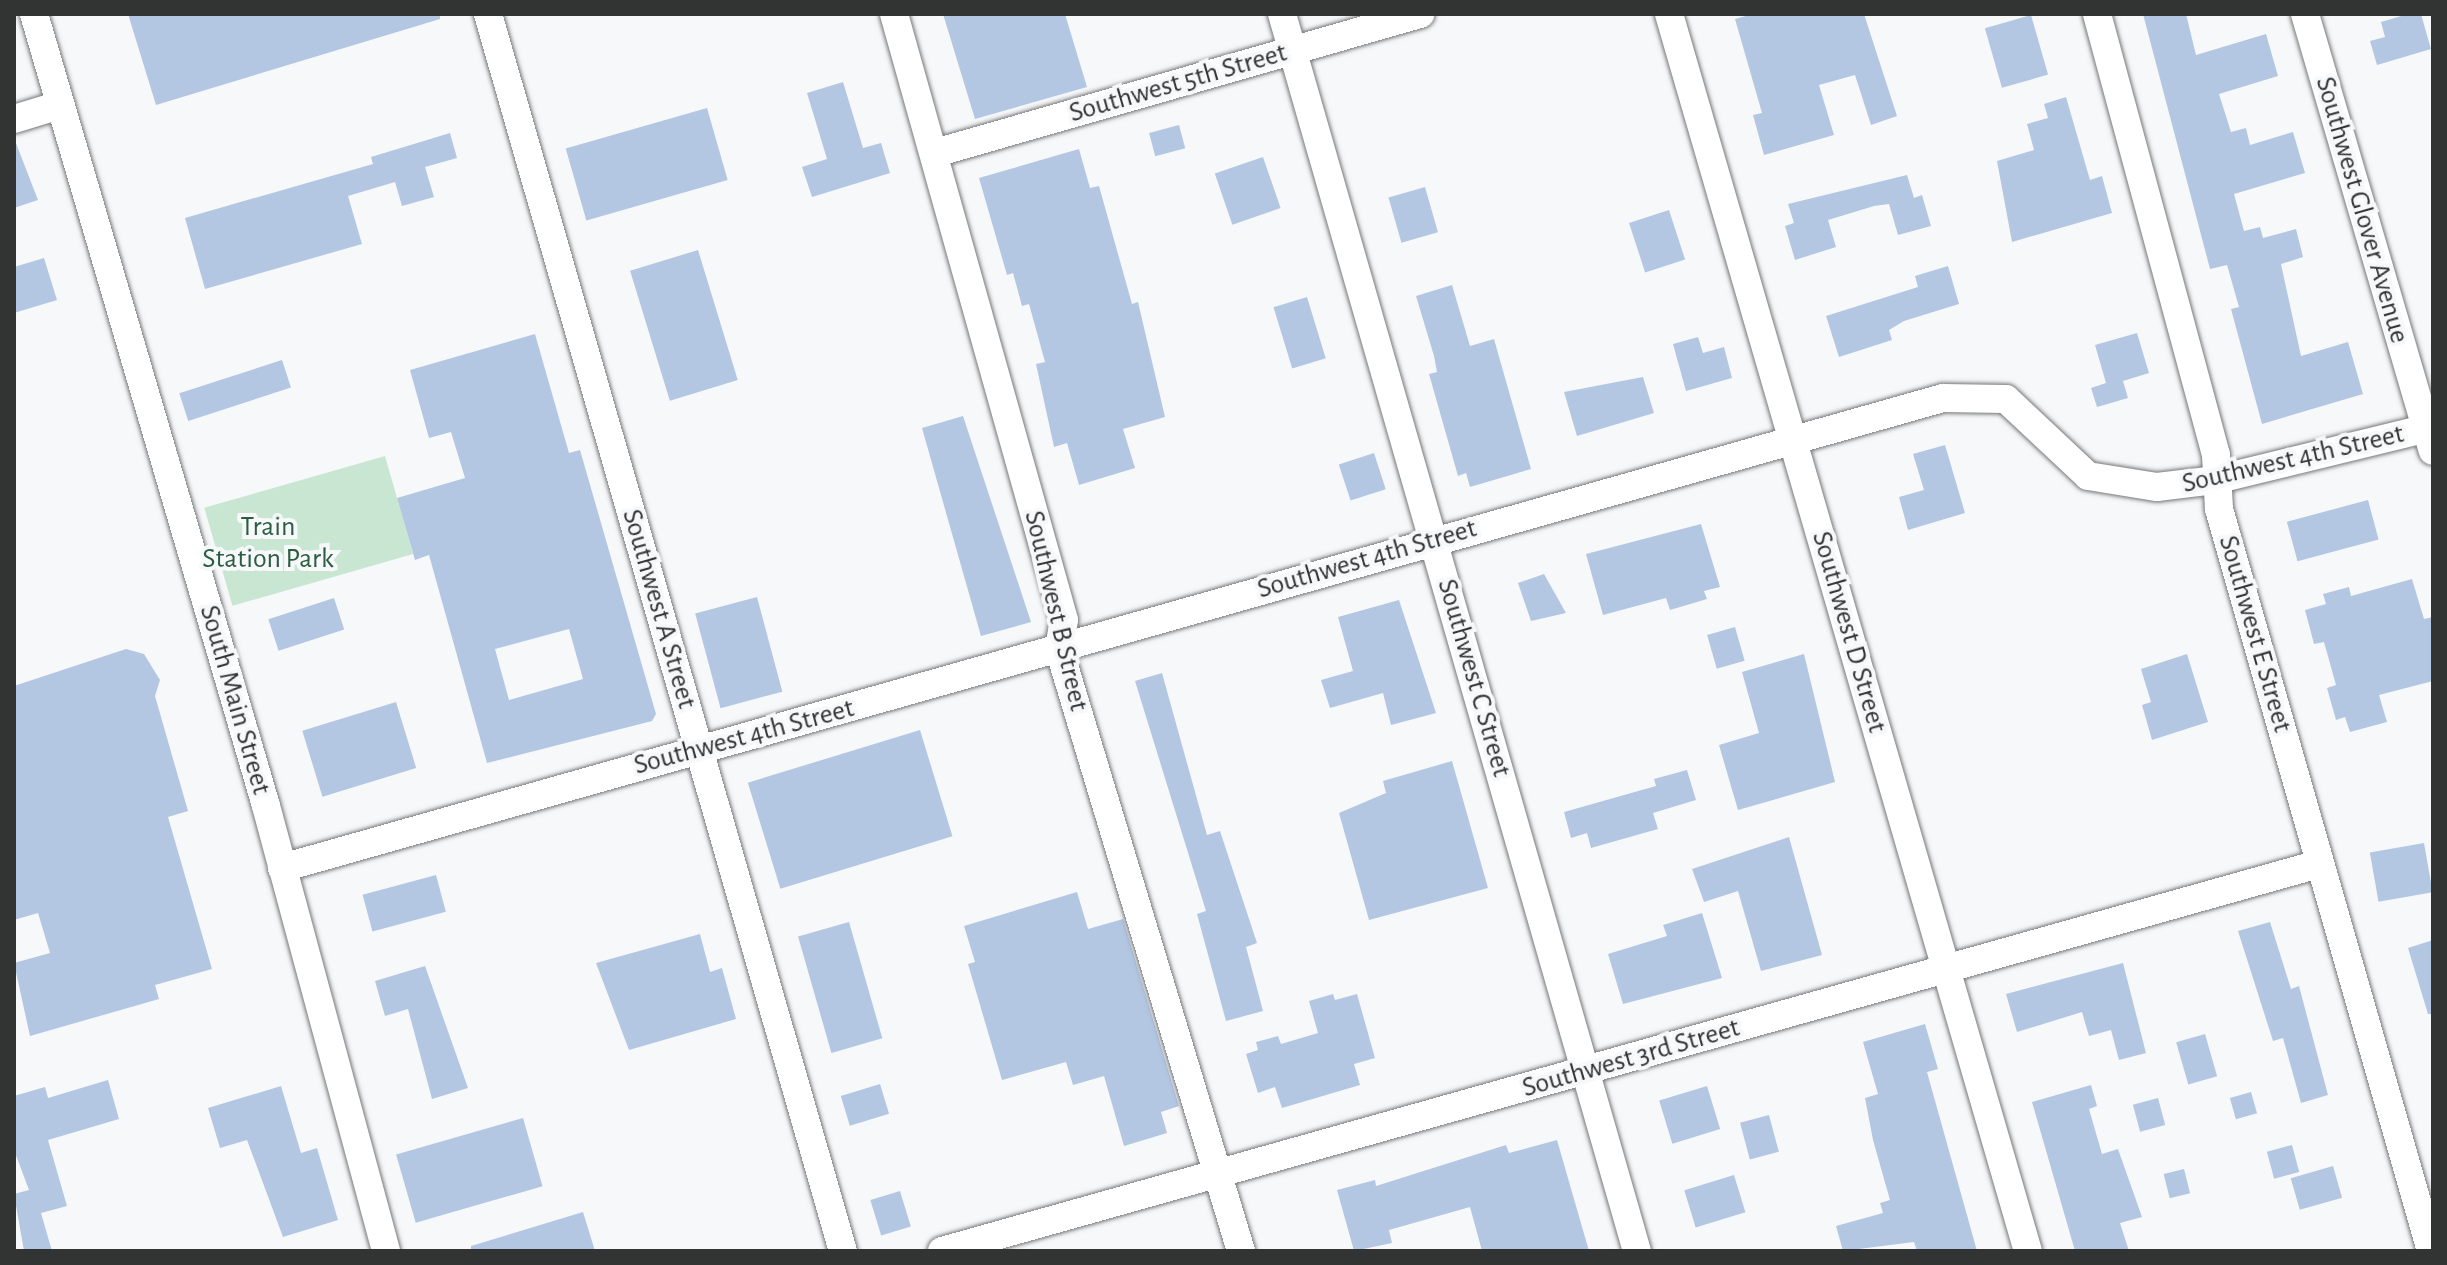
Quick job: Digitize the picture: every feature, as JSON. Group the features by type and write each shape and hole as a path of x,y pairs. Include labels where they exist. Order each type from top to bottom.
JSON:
{"street":[{"name":"South Main Street","path":"34,14 282,868 386,1251"},
{"name":"Southwest A Street","path":"488,14 843,1251"},
{"name":"Southwest B Street","path":"894,14 1064,620 1059,649 1241,1251"},
{"name":"Southwest C Street","path":"1282,14 1637,1251"},
{"name":"Southwest 5th Street","path":"935,153 1420,14"},
{"name":"Southwest D Street","path":"1669,14 2028,1251"},
{"name":"Southwest E Street","path":"2097,14 2216,455 2215,480 2319,864 2431,1251"},
{"name":"Southwest Glover Avenue","path":"2305,14 2431,436"},
{"path":"14,119 60,105"},
{"name":"Southwest 4th Street","path":"282,868 1930,401 1990,394 2018,408 2088,476 2157,487 2215,480 2431,436"},
{"name":"Southwest 3rd Street","path":"942,1251 2319,864"}],"green space":[{"name":"Train Station Park","path":"385,456 413,554 232,606 204,508"}],"building":[{"path":"128,14 440,14 440,19 156,105"},
{"path":"943,14 1065,14 1087,87 975,119"},
{"path":"1753,14 1864,14 1897,116 1871,125 1855,75 1819,85 1834,135 1764,155 1753,115 1762,113 1735,19"},
{"path":"2143,14 2186,14 2196,55 2266,34 2278,76 2219,94 2231,132 2246,128 2250,145 2293,132 2305,173 2234,194 2244,231 2260,227 2263,238 2296,229 2303,257 2281,264 2301,356 2348,342 2363,394 2262,424 2231,309 2239,307 2227,265 2210,269"},
{"path":"2408,14 2421,14 2431,49 2377,65 2370,41 2385,37 2381,22"},
{"path":"2031,15 2048,75 2002,88 1985,28"},
{"path":"843,82 863,148 881,143 890,173 812,197 802,167 827,159 807,93"},
{"path":"2066,97 2090,180 2102,176 2112,213 2012,242 1997,161 2034,150 2027,124 2048,118 2044,104"},
{"path":"707,108 728,180 586,221 566,149"},
{"path":"1179,125 1185,148 1155,156 1149,133"},
{"path":"450,133 457,158 425,167 434,197 402,206 395,182 348,196 362,244 205,289 185,218 373,164 371,157"},
{"path":"14,138 38,200 14,208"},
{"path":"1079,149 1090,188 1099,186 1132,304 1138,302 1165,417 1123,429 1135,468 1079,485 1067,443 1054,447 1036,364 1045,362 1029,304 1022,306 1013,273 1007,275 979,178"},
{"path":"1263,157 1281,208 1232,225 1215,174"},
{"path":"1907,175 1914,198 1922,195 1931,226 1898,235 1889,204 1874,206 1828,220 1836,247 1795,260 1785,226 1794,223 1788,204"},
{"path":"1425,187 1438,232 1401,243 1388,197"},
{"path":"1669,210 1685,259 1645,272 1629,223"},
{"path":"698,250 738,380 670,401 630,271"},
{"path":"44,258 57,300 14,313 14,267"},
{"path":"1948,266 1959,304 1904,321 1889,330 1892,340 1839,357 1826,316 1918,287 1915,276"},
{"path":"1452,285 1470,346 1494,339 1531,469 1470,487 1466,473 1458,476 1429,374 1437,372 1416,296"},
{"path":"1307,297 1326,358 1292,368 1274,307"},
{"path":"2137,333 2149,373 2123,381 2128,398 2097,407 2091,388 2106,383 2095,345"},
{"path":"535,334 569,453 580,450 656,714 652,721 487,763 429,555 415,560 397,498 465,478 451,432 429,438 410,370","holes":["569,629 583,679 509,700 495,649"]},
{"path":"1698,337 1703,353 1724,347 1732,378 1686,391 1673,344"},
{"path":"282,360 291,388 188,421 179,393"},
{"path":"1643,377 1654,413 1577,436 1564,392"},
{"path":"963,416 1031,622 981,636 922,428"},
{"path":"1945,445 1965,513 1908,530 1899,497 1924,490 1913,454"},
{"path":"1374,453 1386,489 1351,501 1339,464"},
{"path":"2368,500 2379,540 2297,561 2287,522"},
{"path":"1701,524 1720,587 1704,591 1707,599 1670,610 1666,598 1603,615 1586,554"},
{"path":"1544,574 1566,613 1531,621 1518,583"},
{"path":"2412,579 2424,619 2433,617 2433,681 2379,695 2387,722 2350,732 2345,717 2336,720 2327,688 2336,685 2324,642 2314,644 2305,610 2326,604 2323,594 2349,587 2351,596"},
{"path":"757,597 782,692 721,708 695,614"},
{"path":"334,598 344,629 279,651 268,619"},
{"path":"1399,600 1436,713 1391,725 1383,693 1330,708 1321,680 1353,671 1338,617"},
{"path":"1735,627 1745,661 1717,669 1707,635"},
{"path":"126,649 144,654 160,680 155,696 188,811 168,817 212,969 155,985 159,999 30,1036 14,963 50,953 38,913 14,920 14,686"},
{"path":"1804,654 1835,782 1738,810 1719,745 1759,733 1742,672"},
{"path":"2187,654 2208,722 2152,740 2142,705 2151,702 2141,669"},
{"path":"1162,673 1207,835 1220,831 1257,943 1246,947 1263,1011 1226,1021 1197,914 1206,911 1135,681"},
{"path":"396,702 416,768 322,797 302,731"},
{"path":"920,730 952,836 780,889 748,783"},
{"path":"1452,761 1488,888 1369,920 1339,813 1386,793 1383,781"},
{"path":"1687,770 1696,800 1653,813 1658,829 1591,848 1587,833 1571,838 1564,812 1656,786 1654,779"},
{"path":"1789,837 1822,955 1761,971 1738,891 1704,902 1692,869"},
{"path":"2424,843 2433,892 2379,902 2370,853"},
{"path":"436,875 446,912 372,931 363,895"},
{"path":"1077,892 1088,929 1123,919 1179,1106 1161,1112 1167,1133 1124,1146 1104,1076 1073,1085 1066,1062 1002,1080 968,964 975,962 964,926"},
{"path":"1702,913 1722,978 1623,1004 1608,954 1667,936 1663,925"},
{"path":"849,922 882,1038 831,1053 798,937"},
{"path":"2270,922 2291,989 2299,986 2328,1095 2301,1103 2283,1038 2273,1041 2238,931"},
{"path":"700,934 710,972 722,968 736,1019 629,1050 596,963"},
{"path":"2433,940 2433,1014 2428,1014 2408,948"},
{"path":"2123,963 2146,1053 2119,1060 2111,1030 2089,1036 2082,1012 2017,1032 2006,994"},
{"path":"425,966 468,1088 432,1099 408,1009 385,1016 375,981"},
{"path":"1333,994 1335,1000 1357,994 1375,1058 1354,1064 1360,1085 1282,1108 1275,1087 1258,1093 1246,1054 1258,1050 1256,1042 1278,1036 1281,1044 1318,1033 1309,1001"},
{"path":"1925,1024 1938,1069 1927,1072 1977,1251 1917,1251 1914,1242 1843,1251 1836,1226 1883,1213 1880,1203 1890,1200 1865,1098 1878,1094 1863,1042"},
{"path":"2205,1034 2217,1076 2188,1085 2176,1042"},
{"path":"108,1080 119,1119 48,1140 67,1206 41,1213 52,1251 24,1251 14,1194 29,1190 14,1150 14,1096 45,1087 48,1098"},
{"path":"880,1084 889,1114 850,1126 841,1096"},
{"path":"2091,1085 2097,1106 2089,1109 2102,1154 2118,1149 2142,1217 2120,1223 2129,1251 2075,1251 2032,1102"},
{"path":"281,1086 301,1153 317,1148 338,1220 283,1237 247,1140 220,1148 208,1108"},
{"path":"1707,1086 1720,1129 1672,1144 1659,1101"},
{"path":"2251,1092 2257,1113 2236,1119 2230,1098"},
{"path":"2158,1098 2165,1125 2140,1132 2133,1105"},
{"path":"1769,1115 1779,1152 1750,1159 1740,1123"},
{"path":"523,1118 543,1186 416,1223 396,1154"},
{"path":"1557,1140 1589,1251 1482,1251 1470,1207 1389,1230 1392,1243 1354,1251 1337,1190 1375,1180 1376,1186 1506,1145 1509,1153"},
{"path":"2292,1145 2299,1172 2274,1179 2267,1152"},
{"path":"2333,1166 2342,1198 2300,1210 2291,1178"},
{"path":"2184,1169 2190,1193 2170,1198 2164,1174"},
{"path":"1734,1175 1745,1212 1696,1227 1684,1190"},
{"path":"900,1191 911,1226 881,1235 870,1200"},
{"path":"583,1212 595,1251 471,1251 471,1246"}]}
